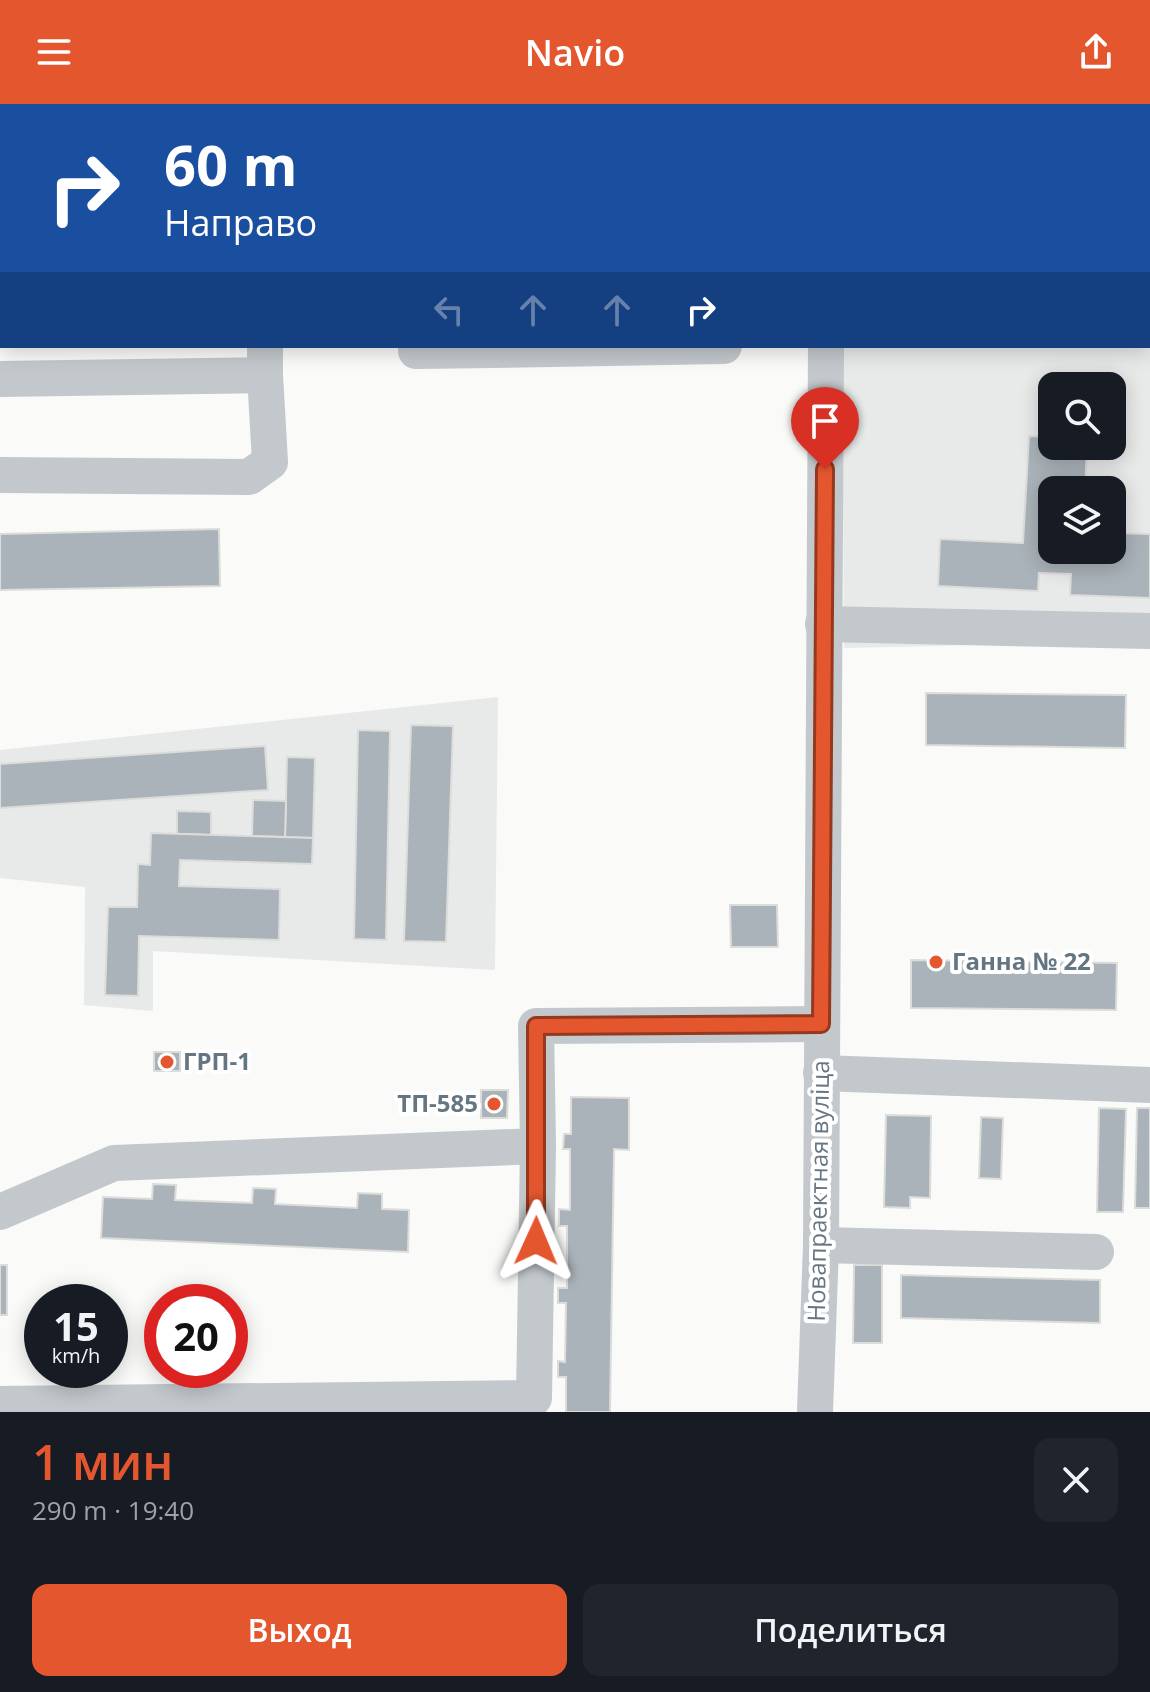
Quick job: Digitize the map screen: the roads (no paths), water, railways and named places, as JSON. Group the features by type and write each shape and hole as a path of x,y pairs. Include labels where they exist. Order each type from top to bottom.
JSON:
{"street":[{"path":"416,351 494,348"},
{"name":"Новапраектная вуліца","path":"815,1412 821,1245 826,348"},
{"path":"0,379 265,360 270,462 249,477 0,475"},
{"path":"823,624 1150,631"},
{"path":"0,1404 534,1405 538,1146 536,1026 821,1024"},
{"path":"821,1073 1150,1085"},
{"path":"0,1212 114,1163 538,1146"},
{"path":"821,1245 1096,1252"}],"place":[{"name":"Ганна № 22","path":"936,962"},
{"name":"ГРП-1","path":"167,1062"},
{"name":"ТП-585","path":"494,1104"}]}
